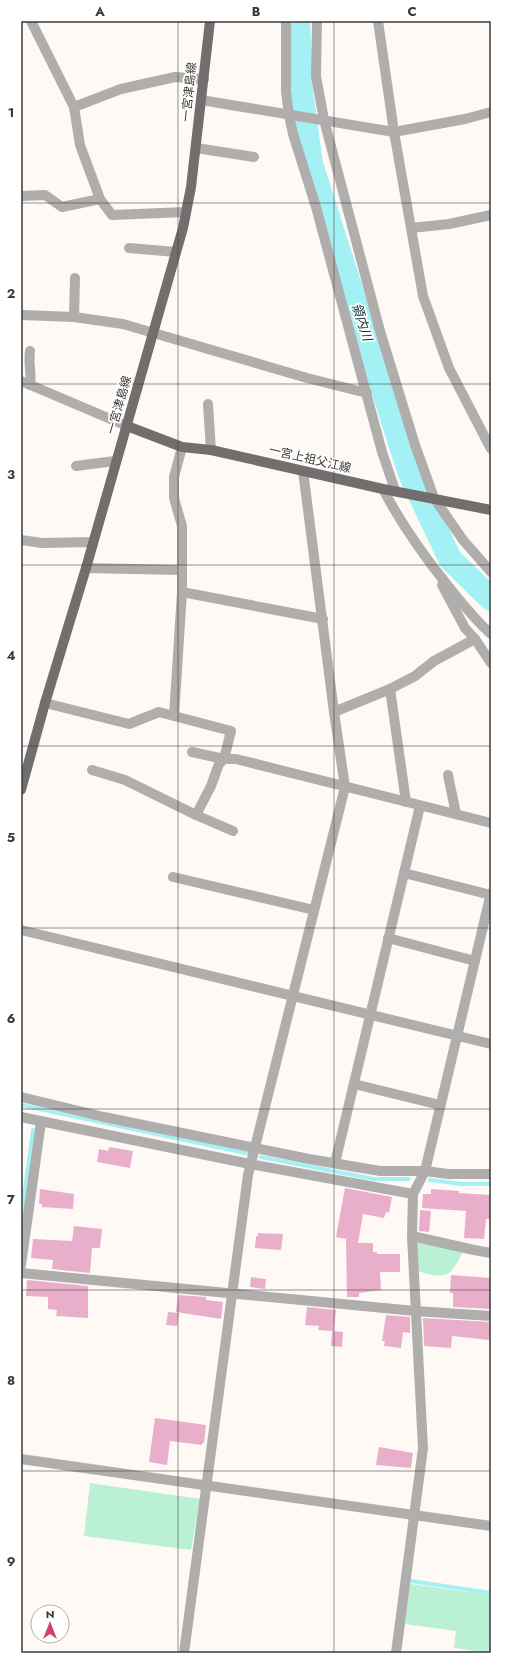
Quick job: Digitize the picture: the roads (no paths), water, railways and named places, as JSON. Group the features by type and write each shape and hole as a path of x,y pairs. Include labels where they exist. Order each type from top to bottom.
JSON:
{"main road":[{"name":"一宮津島線","path":"21,790 45,703 86,568 92,542 176,252 186,212 196,148 210,21"},
{"name":"一宮上祖父江線","path":"126,426 182,447 212,450 383,489 491,510"}],"street":[{"path":"31,21 74,107 80,145 100,199 112,215 186,212"},
{"path":"286,21 286,92 293,134 316,208 382,452 397,491"},
{"path":"317,21 316,76 322,120 380,331 415,445 432,498 463,540 491,572"},
{"path":"378,21 394,132 423,296 452,375 491,449"},
{"path":"74,107 121,89 176,77 204,79"},
{"path":"201,100 394,132 464,119 491,112"},
{"path":"196,148 254,157"},
{"path":"21,196 45,195 62,207 100,199"},
{"path":"411,228 449,224 491,215"},
{"path":"129,248 176,252"},
{"path":"74,318 75,278"},
{"path":"21,315 74,318 122,324 153,332 215,352 366,393"},
{"path":"30,351 25,362 32,373 26,383 126,426"},
{"path":"208,404 212,450"},
{"path":"174,716 182,592 182,526 174,498 174,477 182,447"},
{"path":"76,466 115,461"},
{"path":"184,1653 250,1164 294,996 345,787 303,471"},
{"path":"383,489 414,542 460,601 491,634"},
{"path":"21,540 42,543 92,542"},
{"path":"430,563 465,628 475,639 491,663"},
{"path":"86,568 182,570"},
{"path":"182,592 323,619"},
{"path":"334,712 390,689 415,676 434,661 475,639"},
{"path":"390,689 406,802"},
{"path":"45,703 129,724 159,712 231,731 224,759 219,764 211,786 196,815"},
{"path":"192,752 224,759 236,759 491,823"},
{"path":"92,770 125,780 196,815 233,830"},
{"path":"448,775 456,814"},
{"path":"335,1163 420,806"},
{"path":"396,1653 423,1448 412,1236 413,1194 425,1172 475,961 487,929 491,894 404,873"},
{"path":"173,877 314,910"},
{"path":"21,930 491,1044"},
{"path":"388,938 475,961"},
{"path":"354,1084 440,1105"},
{"path":"21,1097 104,1117 255,1148 380,1171 491,1174"},
{"path":"21,1117 250,1164 413,1194"},
{"path":"21,1265 41,1122"},
{"path":"412,1236 491,1253"},
{"path":"21,1273 415,1311 491,1316"},
{"path":"21,1459 491,1526"}],"waterway":[{"name":"領内川","path":"298,21 301,92 311,164 410,474 450,559 491,599"},
{"path":"21,1105 250,1154"},
{"path":"21,1219 33,1130"},
{"path":"261,1157 374,1179 409,1179"},
{"path":"430,1180 462,1184 491,1184"},
{"path":"411,1581 491,1593"}]}
